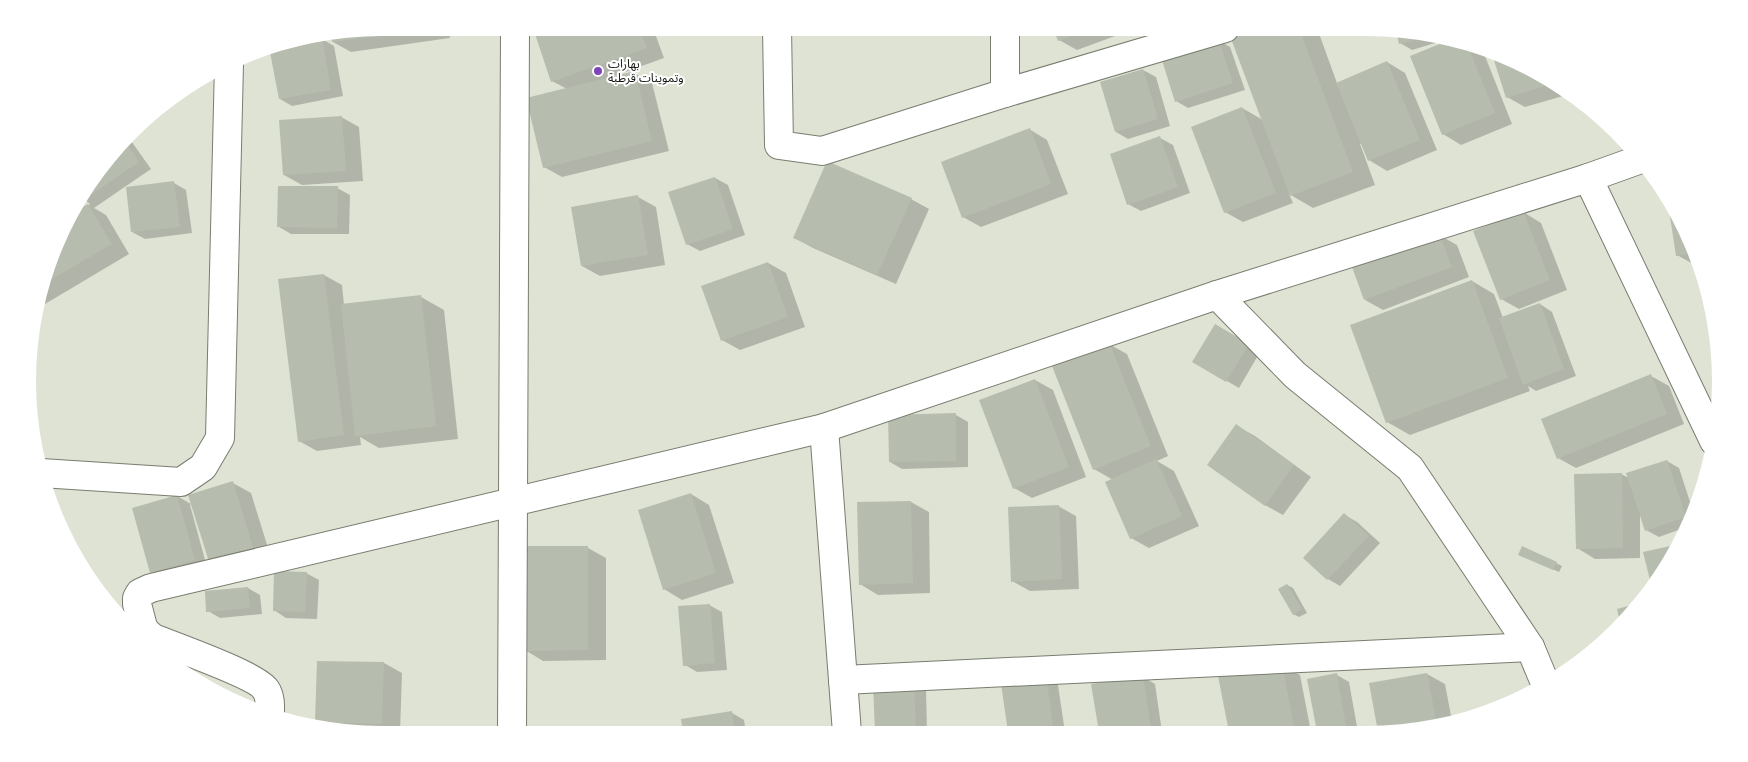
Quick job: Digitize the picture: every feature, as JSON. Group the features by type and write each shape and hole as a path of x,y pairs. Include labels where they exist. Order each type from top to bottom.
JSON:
{"street":[{"path":"512,726 514,36"},
{"path":"777,36 779,145 822,151 1005,93 1198,36"},
{"path":"1005,36 1005,93"},
{"path":"49,474 181,482 203,467 220,438 229,72"},
{"path":"270,707 270,699 265,688 248,676 157,639 146,632 137,604 137,598 140,593 160,586 824,428 1217,295 1588,178 1633,162"},
{"path":"1588,178 1708,429"},
{"path":"1217,295 1295,375 1410,468 1530,647 1543,678"},
{"path":"824,428 846,726"},
{"path":"843,680 1530,647"}],"building":[{"path":"373,36 332,42 332,40 336,39"},
{"path":"536,36 642,36 647,48 551,82"},
{"path":"1056,36 1071,36 1058,41"},
{"path":"1230,36 1302,36 1353,172 1290,196"},
{"path":"1218,38 1233,83 1175,102 1161,57"},
{"path":"1397,38 1415,39 1399,44"},
{"path":"323,41 331,90 279,99 271,55"},
{"path":"1439,44 1470,53 1495,113 1442,135 1410,56"},
{"path":"1494,60 1546,86 1506,98"},
{"path":"1387,61 1420,140 1368,161 1336,83"},
{"path":"1143,69 1158,119 1115,132 1100,82"},
{"path":"635,71 652,141 543,168 526,98"},
{"path":"1242,107 1276,193 1224,213 1191,127"},
{"path":"342,116 346,171 283,175 279,120"},
{"path":"1030,128 1051,184 962,218 941,162"},
{"path":"1160,136 1178,187 1127,205 1110,154"},
{"path":"129,146 139,162 90,195 107,171"},
{"path":"827,161 912,198 877,275 793,238"},
{"path":"715,177 733,229 686,245 668,192"},
{"path":"174,181 180,227 131,232 126,187"},
{"path":"278,186 338,186 337,228 277,227"},
{"path":"638,195 648,255 581,266 571,207"},
{"path":"88,204 112,244 52,279 62,249 84,206"},
{"path":"1523,211 1550,280 1500,300 1473,231"},
{"path":"1670,217 1688,254 1676,256"},
{"path":"1439,233 1452,267 1364,300 1352,267"},
{"path":"768,262 788,317 721,341 701,286"},
{"path":"324,274 344,435 298,442 278,279"},
{"path":"1472,280 1508,378 1386,423 1350,325"},
{"path":"421,295 436,426 355,436 341,304"},
{"path":"1540,303 1564,369 1523,385 1499,318"},
{"path":"1215,324 1249,344 1226,382 1192,362"},
{"path":"1109,342 1151,446 1093,470 1052,366"},
{"path":"1651,374 1667,414 1557,459 1541,419"},
{"path":"1035,379 1069,467 1013,489 979,400"},
{"path":"956,413 956,461 889,462 888,415"},
{"path":"1236,424 1294,465 1265,506 1207,465"},
{"path":"1156,459 1182,516 1130,539 1105,482"},
{"path":"1667,460 1685,515 1684,518 1645,531 1626,473"},
{"path":"1622,473 1623,548 1576,549 1574,474"},
{"path":"233,481 255,554 211,568 188,495"},
{"path":"691,493 716,573 663,590 638,510"},
{"path":"177,495 195,560 150,573 132,508"},
{"path":"911,501 913,583 859,585 857,502"},
{"path":"1059,505 1062,579 1011,582 1008,507"},
{"path":"1344,513 1369,536 1327,580 1303,558"},
{"path":"524,546 588,546 588,650 524,651"},
{"path":"1522,546 1557,562 1553,570 1518,555"},
{"path":"1669,546 1650,579 1643,552"},
{"path":"274,571 307,572 305,612 273,611"},
{"path":"1287,584 1302,609 1293,615 1278,589"},
{"path":"248,587 250,608 206,612 205,591"},
{"path":"710,604 715,663 683,666 678,606"},
{"path":"1628,606 1619,616 1617,609"},
{"path":"317,661 384,662 382,724 334,723 315,719"},
{"path":"1044,663 1053,725 1007,726 999,670"},
{"path":"1282,664 1294,726 1228,726 1218,676"},
{"path":"1337,673 1346,726 1316,726 1307,679"},
{"path":"1427,673 1436,719 1412,723 1377,726 1369,683"},
{"path":"1143,676 1151,726 1098,726 1091,684"},
{"path":"914,680 916,726 875,726 873,682"},
{"path":"732,711 734,726 682,726 681,719"}],"place":[{"name":"بهارات وتموينات قرطبة","path":"598,71"}]}
